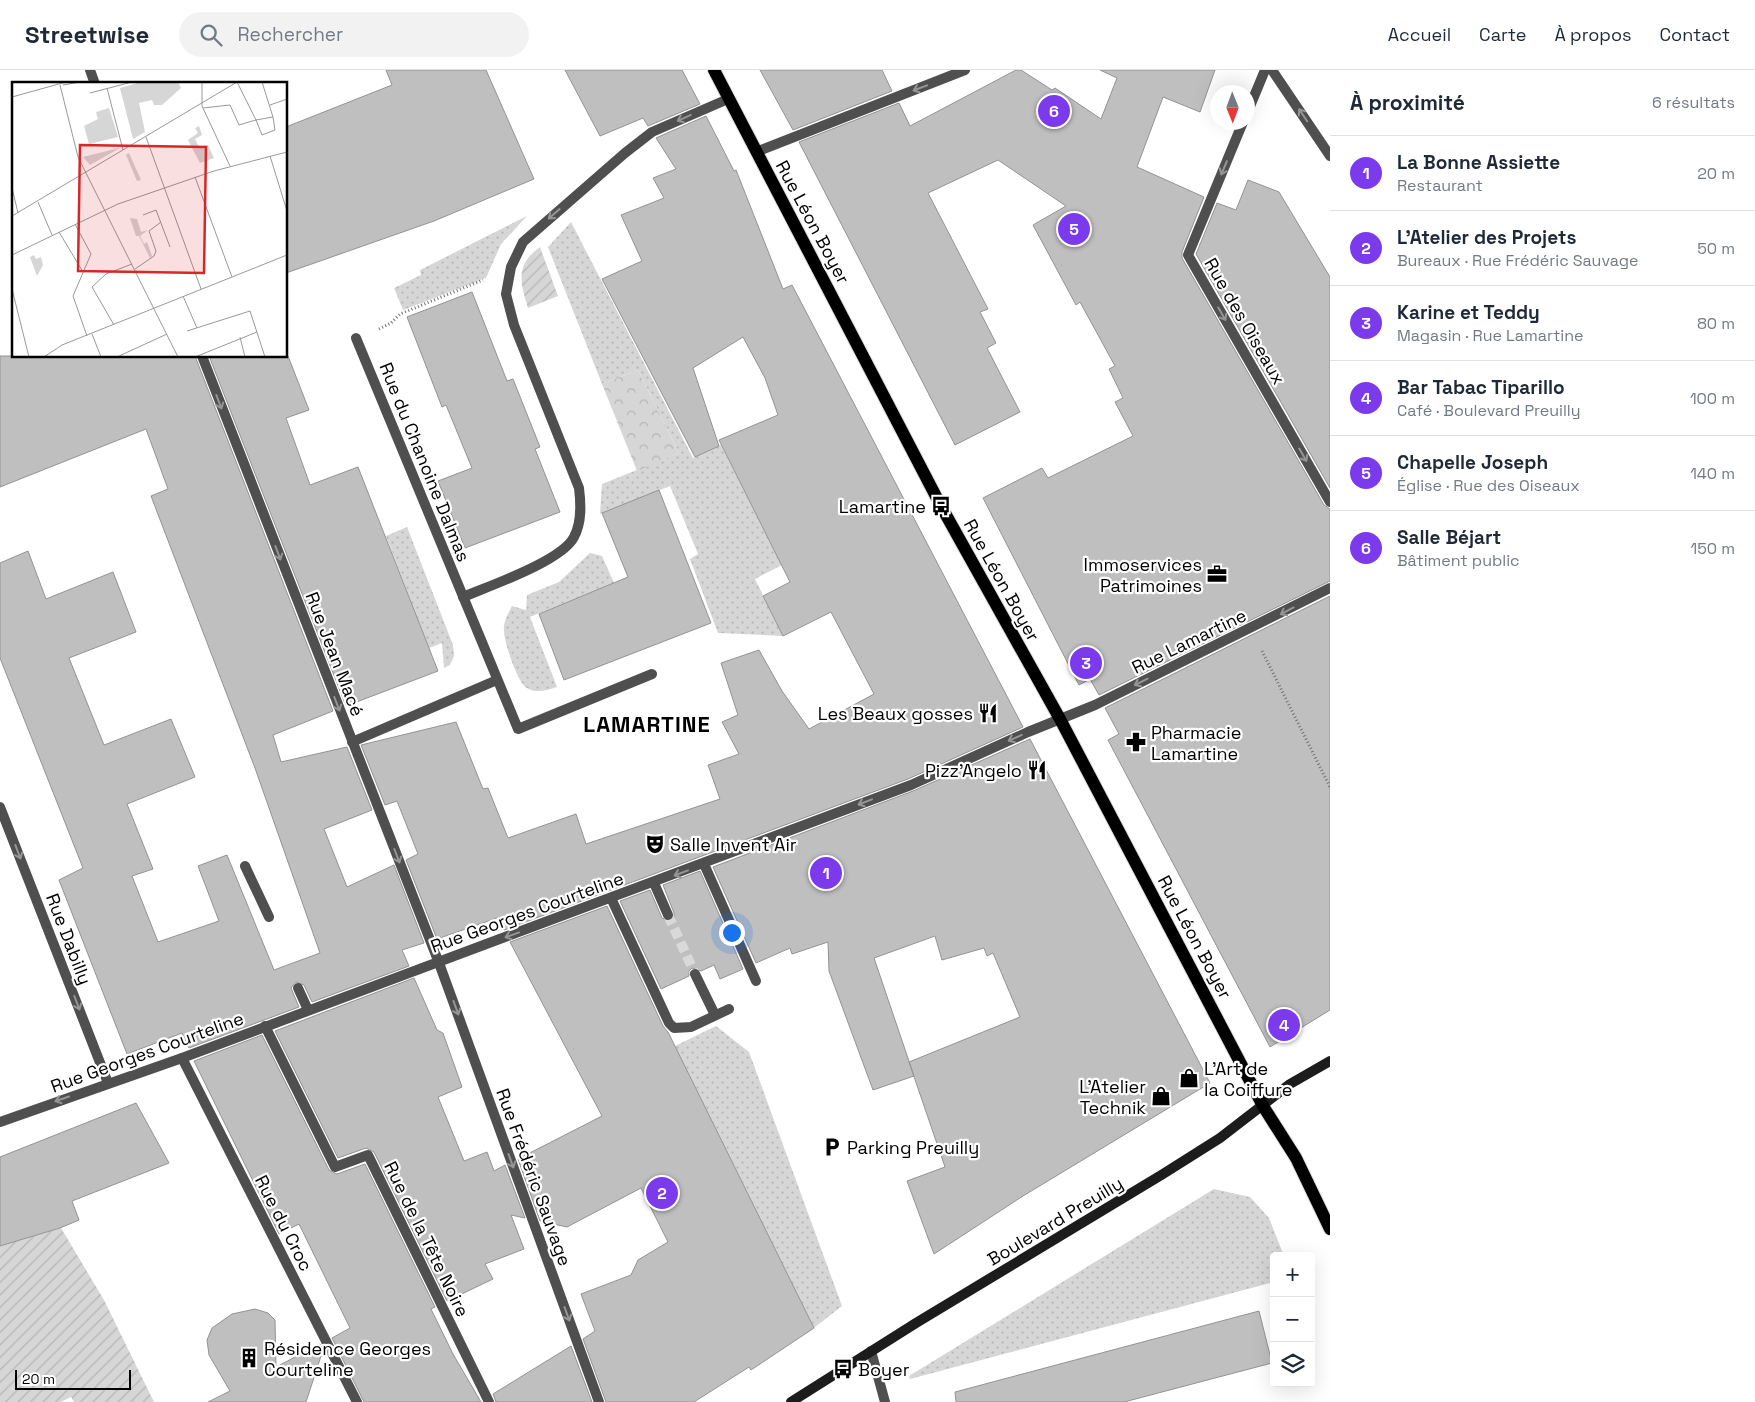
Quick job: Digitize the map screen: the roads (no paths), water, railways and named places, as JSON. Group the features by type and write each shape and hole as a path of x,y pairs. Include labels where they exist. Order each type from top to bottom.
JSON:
{"main road":[{"name":"Rue Léon Boyer","path":"714,70 941,506 1060,719 1263,1106 1296,1158 1330,1229"}],"street":[{"path":"90,70 94,82"},
{"path":"756,152 965,70"},
{"path":"1255,94 1265,70"},
{"path":"1272,70 1330,156"},
{"path":"463,598 546,562 574,538 582,510 579,488 514,325 506,294 511,267 523,242 625,152 652,132 728,98"},
{"name":"Rue des Oiseaux","path":"1240,130 1188,255 1330,502"},
{"name":"Rue du Chanoine Dalmas","path":"356,338 518,729 652,674"},
{"name":"Rue Jean Macé","path":"203,358 439,963"},
{"name":"Rue Lamartine","path":"1060,719 1095,705 1330,588"},
{"path":"352,742 497,680"},
{"name":"Rue Georges Courteline","path":"0,1122 182,1058 704,864 911,785 1060,719"},
{"name":"Rue Dabilly","path":"0,807 108,1083"},
{"path":"704,864 756,981"},
{"path":"245,866 269,917"},
{"path":"654,883 668,916"},
{"path":"611,898 669,1023 674,1028 691,1026 728,1009"},
{"name":"Rue Frédéric Sauvage","path":"439,963 599,1402"},
{"path":"695,974 715,1015"},
{"path":"298,988 308,1010"},
{"name":"Rue de la Tête Noire","path":"265,1026 335,1167 368,1155 489,1402"},
{"name":"Rue du Croc","path":"182,1058 357,1402"},
{"name":"Boulevard Preuilly","path":"791,1402 1220,1138 1290,1084 1330,1061"},
{"path":"871,1352 885,1402"}],"tunnel":[{"path":"668,915 695,974"}],"place":[{"name":"Salle Béjart","path":"1054,111"},
{"name":"Chapelle Joseph","path":"1074,229"},
{"name":"Lamartine","path":"941,506"},
{"name":"Immoservices Patrimoines","path":"1217,574"},
{"name":"Karine et Teddy","path":"1086,663"},
{"name":"Les Beaux gosses","path":"988,713"},
{"name":"Pharmacie Lamartine","path":"1136,742"},
{"name":"Pizz'Angelo","path":"1037,770"},
{"name":"Salle Invent Air","path":"655,844"},
{"name":"La Bonne Assiette","path":"826,873"},
{"name":"Bar Tabac Tiparillo","path":"1284,1025"},
{"name":"L'Art de la Coiffure","path":"1189,1078"},
{"name":"L'Atelier Technik","path":"1161,1096"},
{"name":"Parking Preuilly","path":"832,1147"},
{"name":"L'Atelier des Projets","path":"662,1193"},
{"name":"Résidence Georges Courteline","path":"249,1358"},
{"name":"Boyer","path":"843,1369"}],"district":[{"name":"LAMARTINE","path":"647,724"}]}
